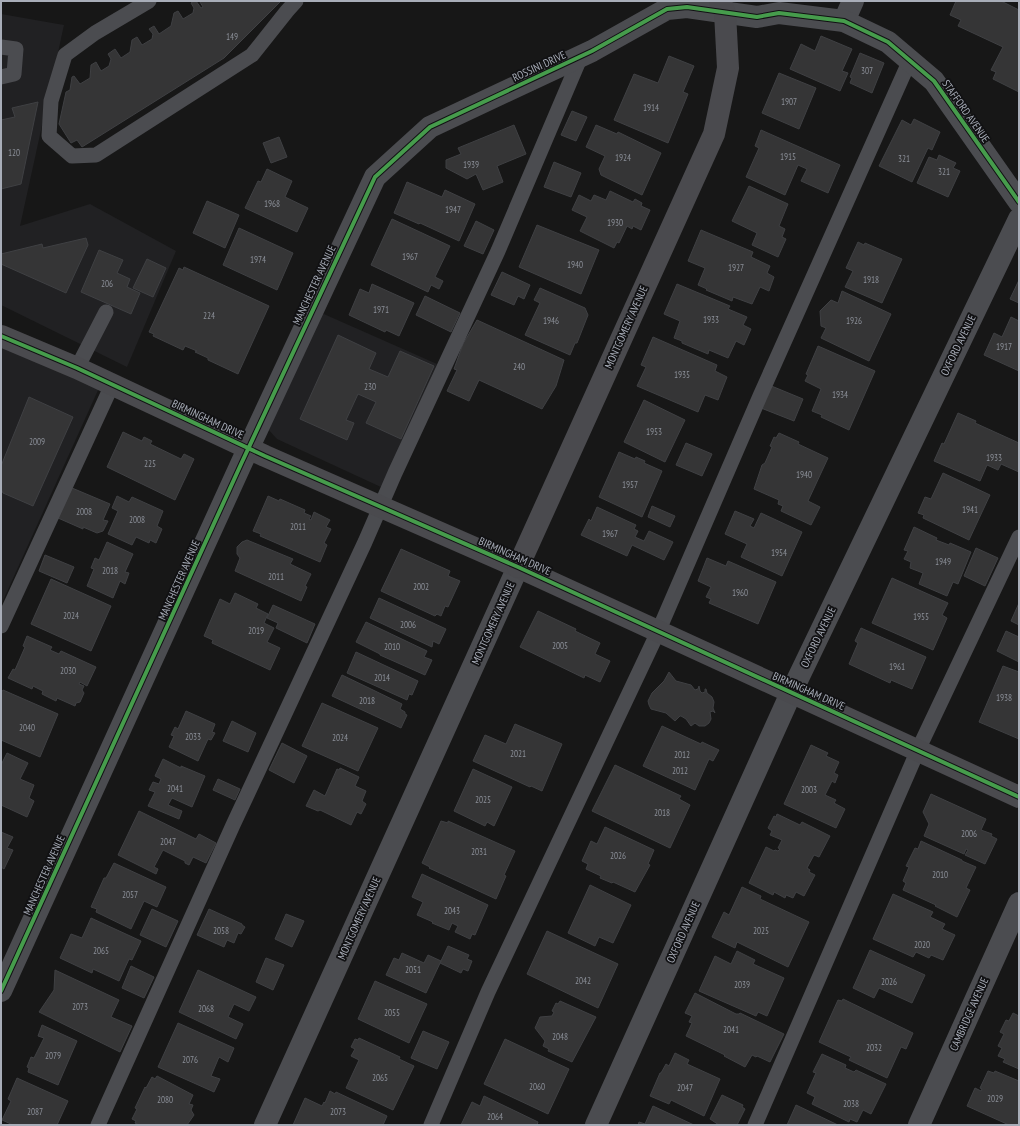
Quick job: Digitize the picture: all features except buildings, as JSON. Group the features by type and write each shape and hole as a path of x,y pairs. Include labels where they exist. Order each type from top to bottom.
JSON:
{"main road":[{"name":"MONTGOMERY AVENUE","path":"518,567 714,134 728,68 723,7"},
{"name":"BIRMINGHAM DRIVE","path":"1,336 77,368 249,448 518,567 1019,797"}],"street":[{"path":"844,21 853,1"},
{"name":"ROSSINI DRIVE","path":"375,177 430,127 581,56 666,10 687,7 723,7"},
{"name":"STAFFORD AVENUE","path":"723,7 757,17 779,13 844,21 888,42 934,81 1019,202"},
{"name":"MANCHESTER AVENUE","path":"1,991 249,448 375,177"},
{"name":"OXFORD AVENUE","path":"596,1125 791,693 1019,219"},
{"name":"MONTGOMERY AVENUE","path":"265,1125 518,567"},
{"name":"CAMBRIDGE AVENUE","path":"919,1125 1019,903"}],"lane":[{"path":"149,1 95,33 65,55 51,101 49,136 72,156 96,155 252,55 296,1"},
{"path":"1,47 16,49 14,74 1,77"},
{"path":"98,1125 233,825 498,251 581,56"},
{"path":"431,1125 488,992 658,632 763,388 910,60"},
{"path":"77,368 106,312"},
{"path":"1,626 112,384"},
{"path":"755,1125 918,750 1019,538"}],"shaded area":[{"path":"1,14 64,25 20,226 90,204 176,251 127,367 1,305"},
{"path":"317,311 437,364 383,488 277,439 268,429"},
{"path":"1,344 99,388 1,605"}],"cycle path":[{"path":"1,991 242,462 375,177 430,127 592,51 667,9 687,7 757,17 779,13 844,21 888,42 934,81 1019,202"},
{"path":"1,336 77,368 265,456 518,567 1019,797"}]}
